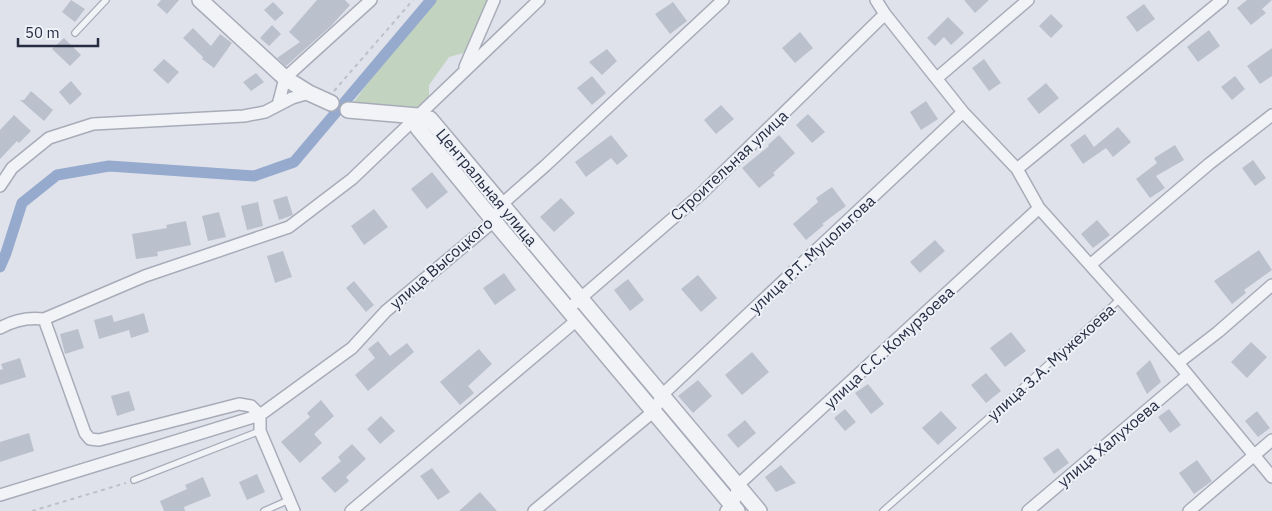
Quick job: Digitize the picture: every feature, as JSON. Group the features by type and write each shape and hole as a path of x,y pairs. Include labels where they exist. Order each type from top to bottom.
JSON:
{"street":[{"path":"200,0 285,78 328,102"},
{"path":"278,105 285,78 371,0"},
{"path":"462,72 494,0"},
{"path":"0,328 11,322 32,318 44,319 145,276 289,227 352,179 420,119 462,72 539,0"},
{"name":"улица Высоцкого","path":"0,495 260,415 352,348 386,311 494,221 502,204 723,0"},
{"name":"улица З.А. Мужехоева","path":"876,0 963,112 1017,169 1039,208 1120,299"},
{"path":"937,78 1028,0"},
{"path":"1017,169 1222,0"},
{"name":"Строительная улица","path":"351,511 572,315 580,298 702,194 885,14"},
{"path":"0,186 12,168 49,138 93,124 244,116 266,112 278,105 309,93"},
{"path":"348,110 420,119"},
{"name":"улица Р.Т. Муцольгова","path":"662,395 963,112"},
{"path":"1090,265 1209,164 1272,115"},
{"name":"Центральная улица","path":"732,509 418,128 420,119 430,119 759,511"},
{"name":"улица С.С. Комурзоева","path":"738,485 1039,208"},
{"path":"1178,363 1218,332 1272,285"},
{"path":"1120,299 1178,363 1272,477"},
{"path":"0,316 11,322"},
{"path":"44,319 85,433 90,439 99,440 239,404 251,406 260,415 260,431 292,506"},
{"name":"улица Халухоева","path":"1028,511 1187,376"},
{"path":"534,511 654,412 662,395"},
{"path":"1189,511 1272,440"},
{"path":"732,509 738,485"}],"lane":[{"path":"75,33 106,0"},
{"name":"улица З.А. Мужехоева","path":"883,511 1120,299"},
{"path":"134,480 260,431"},
{"path":"264,511 292,506"}],"path":[{"path":"328,102 413,0"},
{"path":"32,511 134,480"}],"green space":[{"path":"431,0 493,0 467,52 449,57 429,85 429,98 421,106 408,111 351,106 419,13"}],"building":[{"path":"71,0 85,9 75,22 62,12"},
{"path":"161,0 179,0 167,14 157,5"},
{"path":"317,0 345,0 350,5 331,26 286,66 277,58 300,42 289,32"},
{"path":"964,0 989,0 975,13"},
{"path":"1247,0 1272,0 1262,9 1266,13 1251,25 1237,8"},
{"path":"273,2 284,13 275,21 264,10"},
{"path":"673,2 687,21 670,34 655,14"},
{"path":"1144,4 1155,19 1137,32 1126,17"},
{"path":"1051,14 1063,26 1051,38 1039,26"},
{"path":"948,17 964,33 951,45 944,37 935,46 927,38"},
{"path":"272,25 281,34 269,46 260,38"},
{"path":"193,28 211,46 220,34 232,43 214,68 202,59 203,57 183,38"},
{"path":"1209,30 1220,46 1198,62 1187,47"},
{"path":"800,32 813,48 795,63 782,48"},
{"path":"64,38 81,55 70,66 52,49"},
{"path":"1272,48 1272,76 1260,84 1247,66"},
{"path":"607,49 617,61 602,75 589,62"},
{"path":"164,59 179,72 168,84 153,70"},
{"path":"984,59 1001,83 989,91 972,68"},
{"path":"256,73 264,82 251,91 243,82"},
{"path":"592,76 606,93 592,105 577,88"},
{"path":"1235,76 1245,89 1232,100 1221,87"},
{"path":"71,81 82,94 70,105 59,92"},
{"path":"1046,83 1059,98 1039,114 1027,99"},
{"path":"31,91 53,110 44,121 20,100 24,100"},
{"path":"926,101 938,119 921,130 910,112"},
{"path":"721,105 734,119 716,134 704,120"},
{"path":"808,114 825,132 812,143 796,125"},
{"path":"14,115 31,131 19,143 17,141 0,159 0,130"},
{"path":"1118,127 1131,142 1113,157 1106,148 1083,164 1070,145 1085,134 1094,147"},
{"path":"611,135 628,156 617,165 611,158 586,177 575,162"},
{"path":"779,135 795,153 773,173 775,175 759,188 742,168 769,146"},
{"path":"1175,145 1184,160 1156,176 1165,188 1150,198 1136,179 1157,163 1154,158"},
{"path":"1253,160 1266,178 1255,186 1242,168"},
{"path":"432,172 448,192 427,209 411,189"},
{"path":"832,187 846,206 822,224 824,225 806,240 793,224 818,202 816,198"},
{"path":"287,196 293,215 279,220 273,200"},
{"path":"561,198 575,213 554,232 540,217"},
{"path":"258,202 263,226 247,230 241,206"},
{"path":"374,209 388,227 364,245 351,226"},
{"path":"219,212 226,237 208,241 202,216"},
{"path":"1097,220 1110,235 1093,248 1081,234"},
{"path":"186,221 191,245 157,252 158,256 136,259 132,234 167,228 166,225"},
{"path":"935,240 945,251 920,273 910,262"},
{"path":"1259,250 1272,270 1244,290 1246,293 1232,304 1214,281"},
{"path":"283,251 292,277 275,283 267,256"},
{"path":"504,273 516,290 495,305 483,288"},
{"path":"698,275 717,298 701,312 681,289"},
{"path":"628,279 644,300 630,311 614,290"},
{"path":"354,281 374,305 366,312 346,288"},
{"path":"144,313 149,332 131,338 129,330 99,339 94,320 112,315 114,322"},
{"path":"78,329 84,348 65,354 60,334"},
{"path":"1011,332 1026,351 1005,367 990,348"},
{"path":"378,341 390,356 407,343 414,352 368,391 355,375 375,358 368,349"},
{"path":"1251,342 1267,357 1247,378 1231,362"},
{"path":"479,349 492,364 468,386 474,393 460,405 440,382"},
{"path":"752,352 769,372 742,395 725,375"},
{"path":"20,358 26,377 0,385 0,370 3,369 1,364"},
{"path":"1150,360 1161,382 1147,394 1136,373"},
{"path":"986,373 1001,391 986,403 971,385"},
{"path":"698,380 712,396 693,413 678,396"},
{"path":"868,384 884,404 871,414 855,393"},
{"path":"129,391 135,410 117,416 111,396"},
{"path":"321,400 334,416 314,434 322,443 300,463 281,442 310,417 307,413"},
{"path":"845,409 856,422 845,431 834,418"},
{"path":"1169,409 1181,425 1170,433 1158,417"},
{"path":"941,411 957,428 938,445 922,428"},
{"path":"1257,411 1270,428 1258,437 1245,421"},
{"path":"381,416 395,431 380,444 367,429"},
{"path":"745,420 756,433 738,448 727,435"},
{"path":"29,433 34,451 0,462 0,442"},
{"path":"352,444 366,459 346,477 349,481 335,493 321,478 341,461 338,457"},
{"path":"1058,448 1069,463 1054,474 1043,458"},
{"path":"1197,460 1212,481 1194,494 1179,473"},
{"path":"781,465 796,483 776,492 765,477"},
{"path":"432,468 450,492 438,500 420,476"},
{"path":"257,474 265,492 247,500 239,482"},
{"path":"203,477 211,496 184,507 185,511 164,511 160,501 187,489 185,485"},
{"path":"480,492 497,511 459,511"}],"waterway":[{"path":"0,267 22,203 57,175 109,166 254,176 294,162 431,0"}]}
